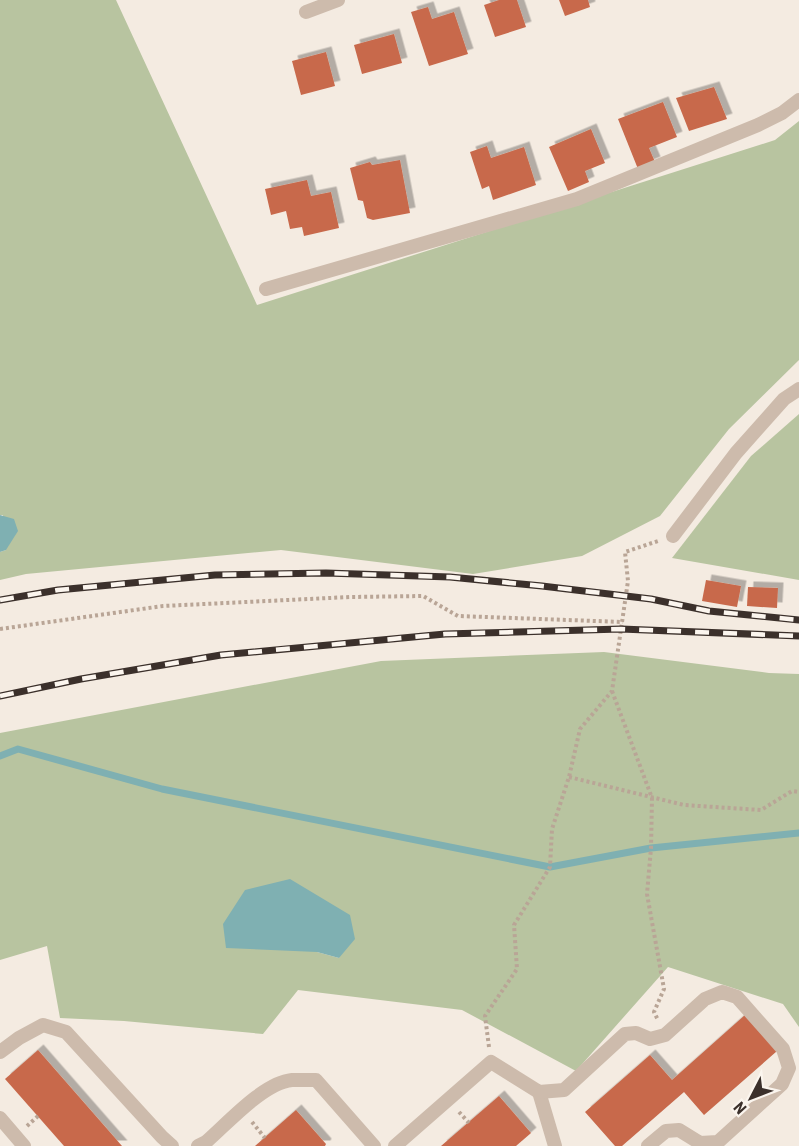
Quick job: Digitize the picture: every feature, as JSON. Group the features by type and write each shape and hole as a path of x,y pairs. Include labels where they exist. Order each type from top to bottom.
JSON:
{"lane":[{"path":"306,12 338,0"},
{"path":"266,289 577,199 758,125 782,113 799,100"},
{"path":"673,536 736,453 784,399 799,389"},
{"path":"395,1146 491,1062 539,1092 564,1090 625,1034 636,1033 650,1039 665,1035 705,999 722,992 737,997 783,1048 789,1068 782,1084 718,1142 700,1143 679,1130 666,1131 648,1146"},
{"path":"0,1052 43,1025 66,1032 172,1146"},
{"path":"198,1146 206,1142 257,1096 290,1080 315,1080 374,1146"},
{"path":"539,1092 555,1146"},
{"path":"0,1118 24,1146"}],"path":[{"path":"665,1035 654,1012 664,989 647,894 652,798 612,691 628,581 625,552 673,536"},
{"path":"0,629 163,606 350,597 423,596 458,616 623,622"},
{"path":"491,1062 485,1016 517,969 514,925 550,867 552,829 569,777 580,729 612,691"},
{"path":"569,777 684,805 761,810 792,791 799,792"}],"green space":[{"path":"0,0 116,0 257,305 775,140 799,121 799,360 729,429 660,516 582,556 473,574 281,550 26,574 0,580 0,552 6,550 3,515 0,515"},
{"path":"799,414 799,580 672,558 751,456"},
{"path":"604,652 769,673 799,674 799,1027 783,1004 668,967 576,1071 462,1010 298,990 263,1034 124,1021 60,1018 47,946 0,960 0,733 381,661","holes":["350,915 339,958 317,952"]}],"water":[{"path":"0,515 14,519 18,531 6,550 0,552"},
{"path":"290,879 350,915 355,939 339,958 317,952 226,948 223,924 245,890"}],"building":[{"path":"499,0 517,0 526,27 495,37 484,5"},
{"path":"559,0 588,0 590,7 565,16"},
{"path":"428,7 432,19 454,12 468,54 429,66 411,12"},
{"path":"394,34 402,63 362,74 354,45"},
{"path":"326,52 335,86 301,95 292,61"},
{"path":"714,87 727,119 689,131 676,98"},
{"path":"663,102 677,137 649,148 655,162 638,169 618,119"},
{"path":"591,129 605,163 585,171 589,182 568,191 549,147"},
{"path":"487,146 491,158 524,147 536,185 493,200 489,186 482,189 470,152"},
{"path":"400,160 410,213 373,220 367,218 363,201 358,200 350,168 370,162 372,165"},
{"path":"307,180 311,196 331,192 339,228 304,236 302,227 290,229 286,211 271,215 265,189"},
{"path":"706,580 741,586 737,607 702,601"},
{"path":"748,587 778,588 777,608 747,606"},
{"path":"745,1015 777,1051 704,1115 684,1092 622,1146 615,1146 585,1112 650,1055 672,1080"},
{"path":"38,1050 122,1146 64,1146 5,1079"},
{"path":"499,1096 531,1133 516,1146 441,1146"},
{"path":"296,1110 326,1144 325,1146 255,1146"}],"waterway":[{"path":"0,756 18,749 162,789 550,867 651,848 799,833"}],"railway":[{"path":"0,600 58,590 215,575 326,573 450,577 542,586 651,599 709,611 799,620"},
{"path":"0,696 81,679 221,655 445,634 621,629 799,636"}]}
